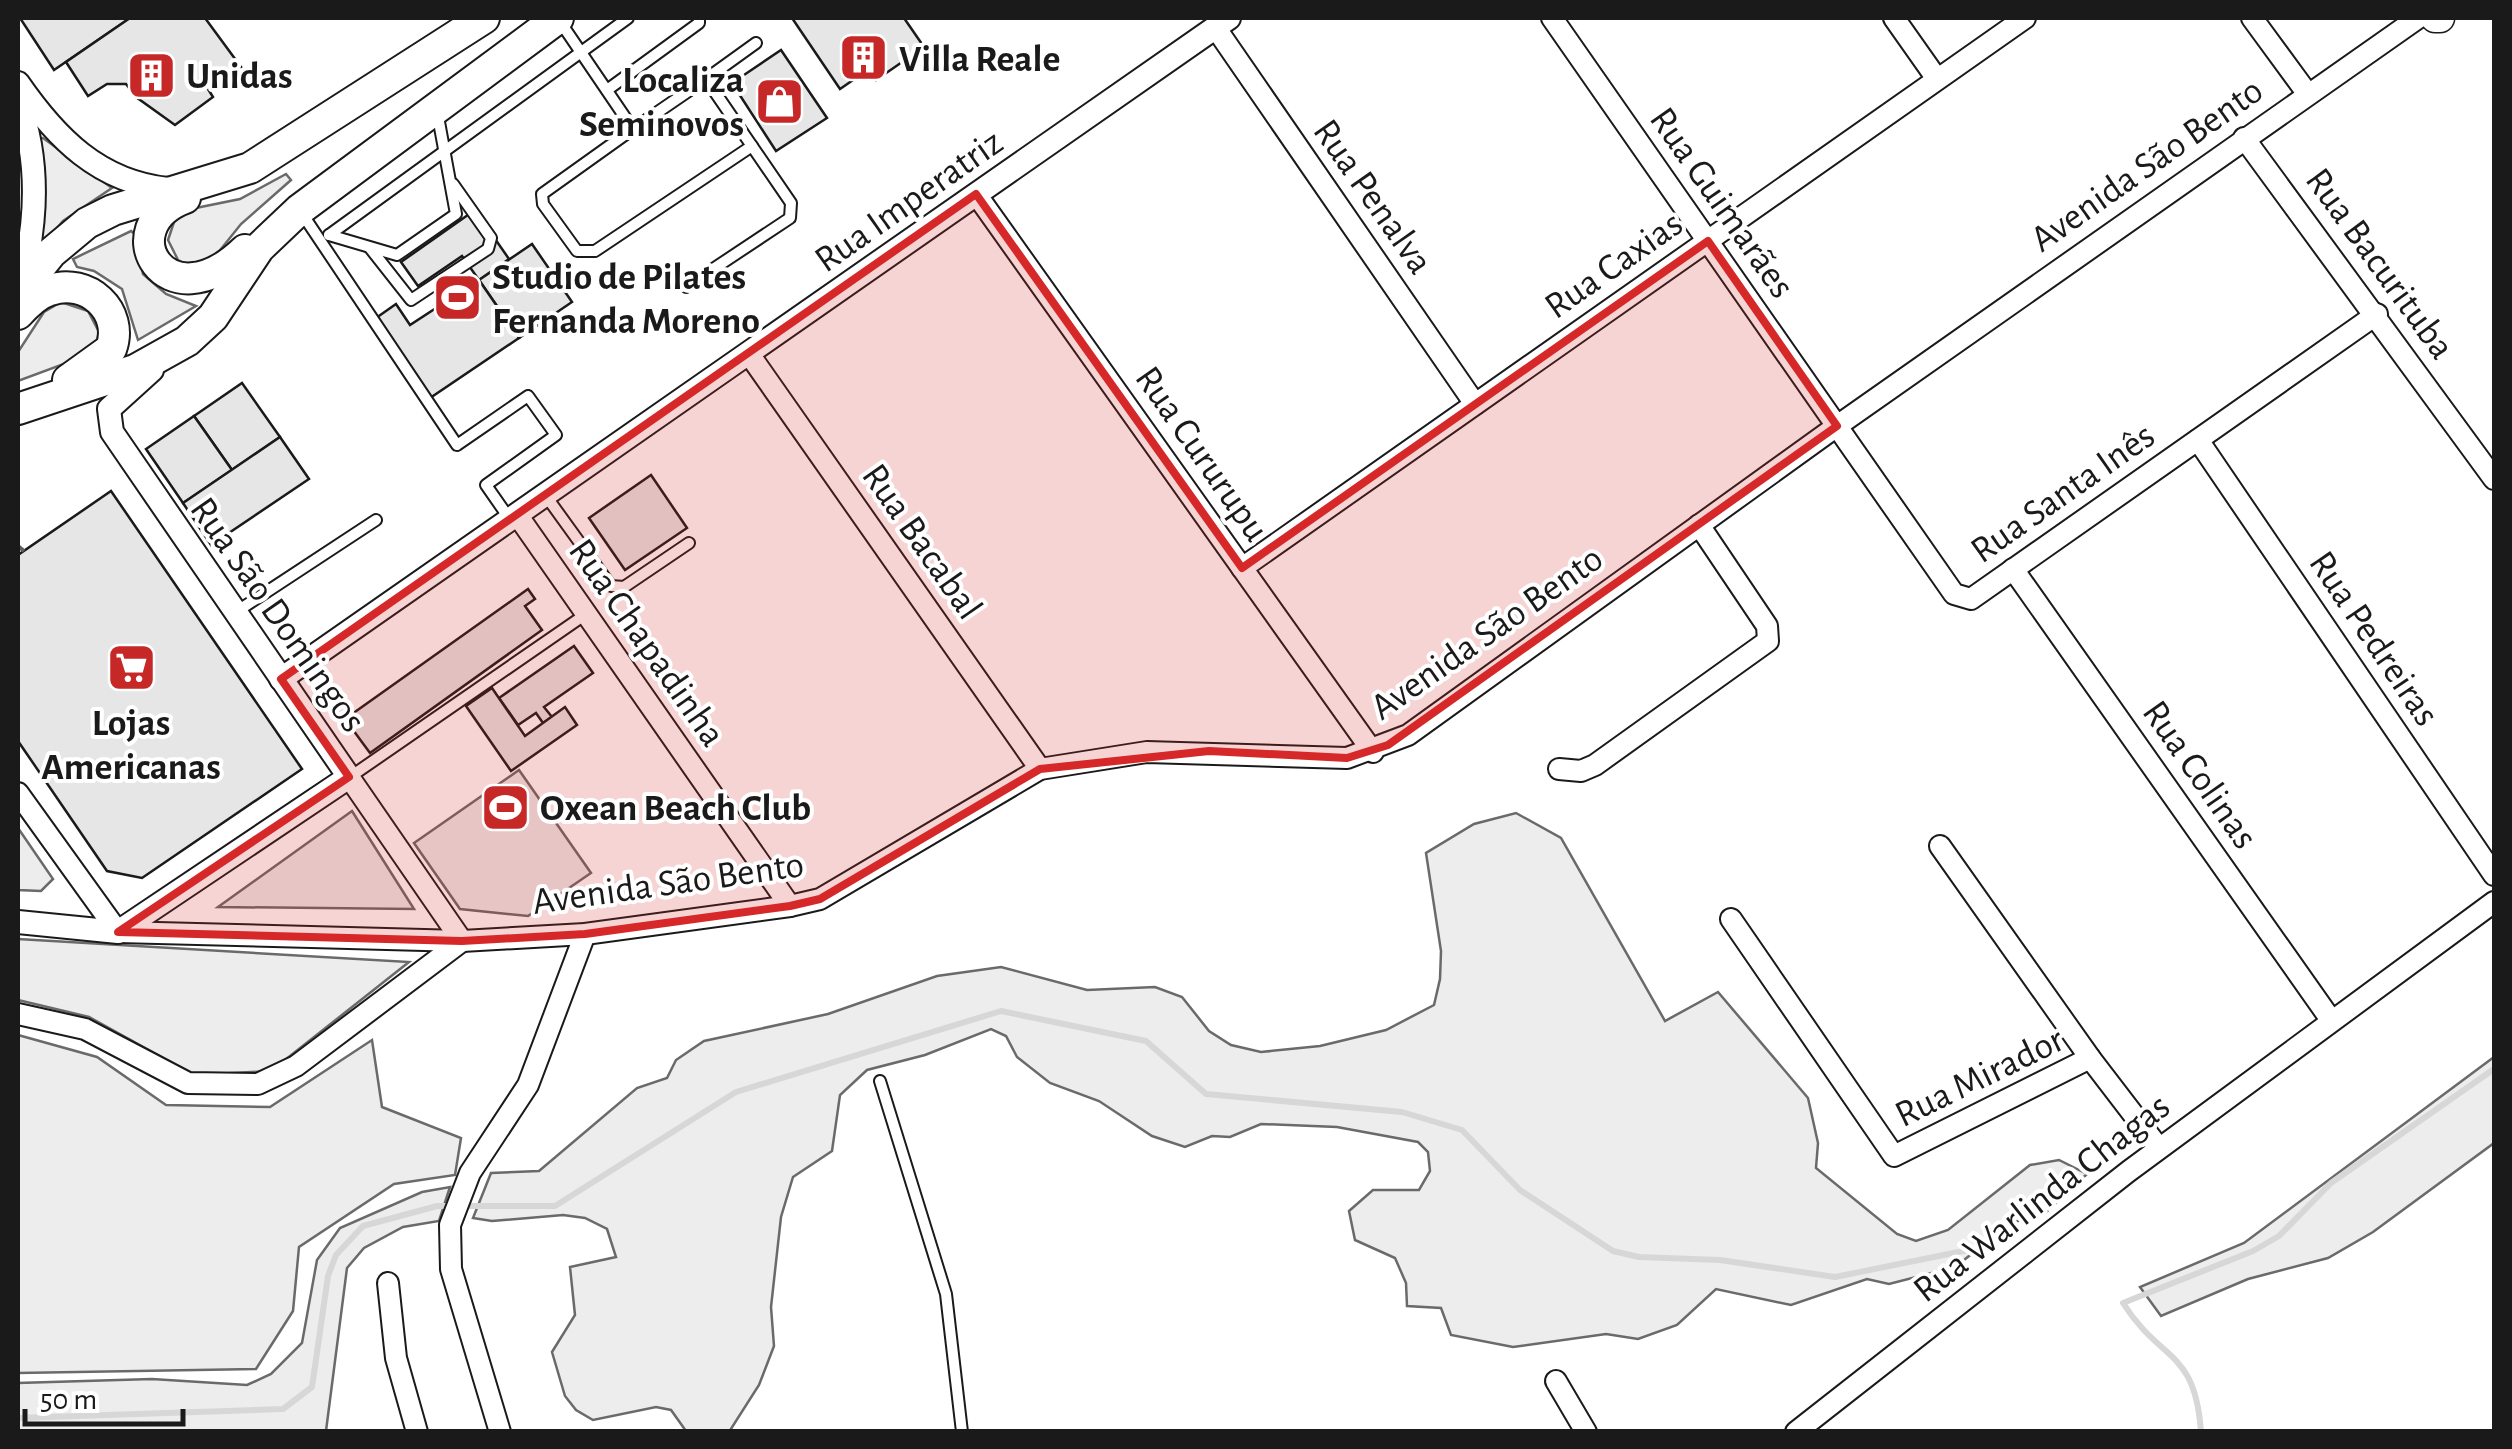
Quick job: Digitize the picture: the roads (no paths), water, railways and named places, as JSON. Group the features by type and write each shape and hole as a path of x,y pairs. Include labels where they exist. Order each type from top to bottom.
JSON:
{"main road":[{"path":"306,220 204,279 176,278 152,254 149,231 159,212 183,198 227,185 484,18"},
{"path":"18,408 135,370 187,341 214,317 260,248 306,220 437,108 558,18"},
{"path":"18,294 62,242 88,222 128,205 234,175 278,152"},
{"path":"18,314 48,290 84,290 106,307 115,336 102,360 18,408"}],"street":[{"name":"Rua Guimarães","path":"1552,18 1837,426"},
{"path":"1894,18 1937,79"},
{"name":"Rua Caxias","path":"1242,568 2025,18"},
{"path":"2252,18 2307,93"},
{"name":"Avenida São Bento","path":"18,922 118,932 462,940 585,934 820,899 1040,769 1147,752 1347,758 1373,752 1408,735 1837,426 2418,18"},
{"name":"Avenida São Bento","path":"2386,40 2437,18"},
{"name":"Rua Imperatriz","path":"281,679 1222,22"},
{"name":"Rua Penalva","path":"1222,22 1475,404"},
{"path":"18,83 52,128 101,170 141,185 187,190"},
{"path":"18,100 32,154 34,189 31,243 18,294"},
{"name":"Rua Bacurituba","path":"2244,138 2377,314 2494,479"},
{"name":"Rua Cururupu","path":"976,194 1373,752"},
{"name":"Rua Santa Inês","path":"1837,426 1954,594 1971,599 2377,314"},
{"name":"Rua São Domingos","path":"187,341 118,398 109,409 108,422 462,940"},
{"name":"Rua Bacabal","path":"749,354 1040,769"},
{"name":"Rua Pedreiras","path":"2198,440 2494,875"},
{"name":"Rua Chapadinha","path":"514,518 586,614 790,906"},
{"path":"1559,769 1580,771 1595,766 1768,640 1767,626 1699,526"},
{"name":"Rua Colinas","path":"2014,569 2330,1020"},
{"path":"18,793 118,932 349,777"},
{"path":"1940,846 2090,1058"},
{"name":"Rua Warlinda Chagas","path":"1796,1432 2160,1148 2494,902"},
{"name":"Rua Mirador","path":"1731,919 1894,1156 2090,1058 2160,1148"},
{"path":"500,1432 451,1269 450,1224 470,1173 528,1084 585,934"},
{"path":"18,1014 85,1029 188,1083 258,1084 296,1066 462,940"},
{"path":"388,1283 396,1358 418,1432"},
{"path":"1556,1381 1586,1432"}],"lane":[{"path":"558,18 633,129"},
{"path":"329,235 628,18"},
{"path":"607,90 699,23 699,18"},
{"path":"752,146 595,251 577,251 544,204 542,194 756,43"},
{"path":"686,286 793,213 791,204 706,78"},
{"path":"306,220 329,235 397,255 456,214 437,108"},
{"path":"369,247 411,300 488,248 491,238 451,180"},
{"path":"306,220 457,445 528,396 556,435 486,485 514,518"},
{"path":"546,496 611,586 624,587 689,543"},
{"path":"236,612 376,520"},
{"path":"349,777 586,614"},
{"path":"880,1081 946,1294 962,1432"}],"waterway":[{"path":"18,1418 283,1409 312,1387 328,1276 336,1255 363,1226 437,1206 555,1206 736,1092 1001,1011 1146,1041 1206,1094 1402,1112 1462,1130 1520,1190 1613,1251 1639,1257 1720,1260 1835,1277 1993,1245"},
{"path":"2201,1432 2192,1385 2184,1370 2123,1303 2253,1251 2279,1236 2331,1183 2494,1069"}],"place":[{"name":"Villa Reale","path":"864,58"},
{"name":"Unidas","path":"151,75"},
{"name":"Localiza Seminovos","path":"779,101"},
{"name":"Studio de Pilates Fernanda Moreno","path":"457,298"},
{"name":"Lojas Americanas","path":"131,668"},
{"name":"Oxean Beach Club","path":"505,807"}]}
